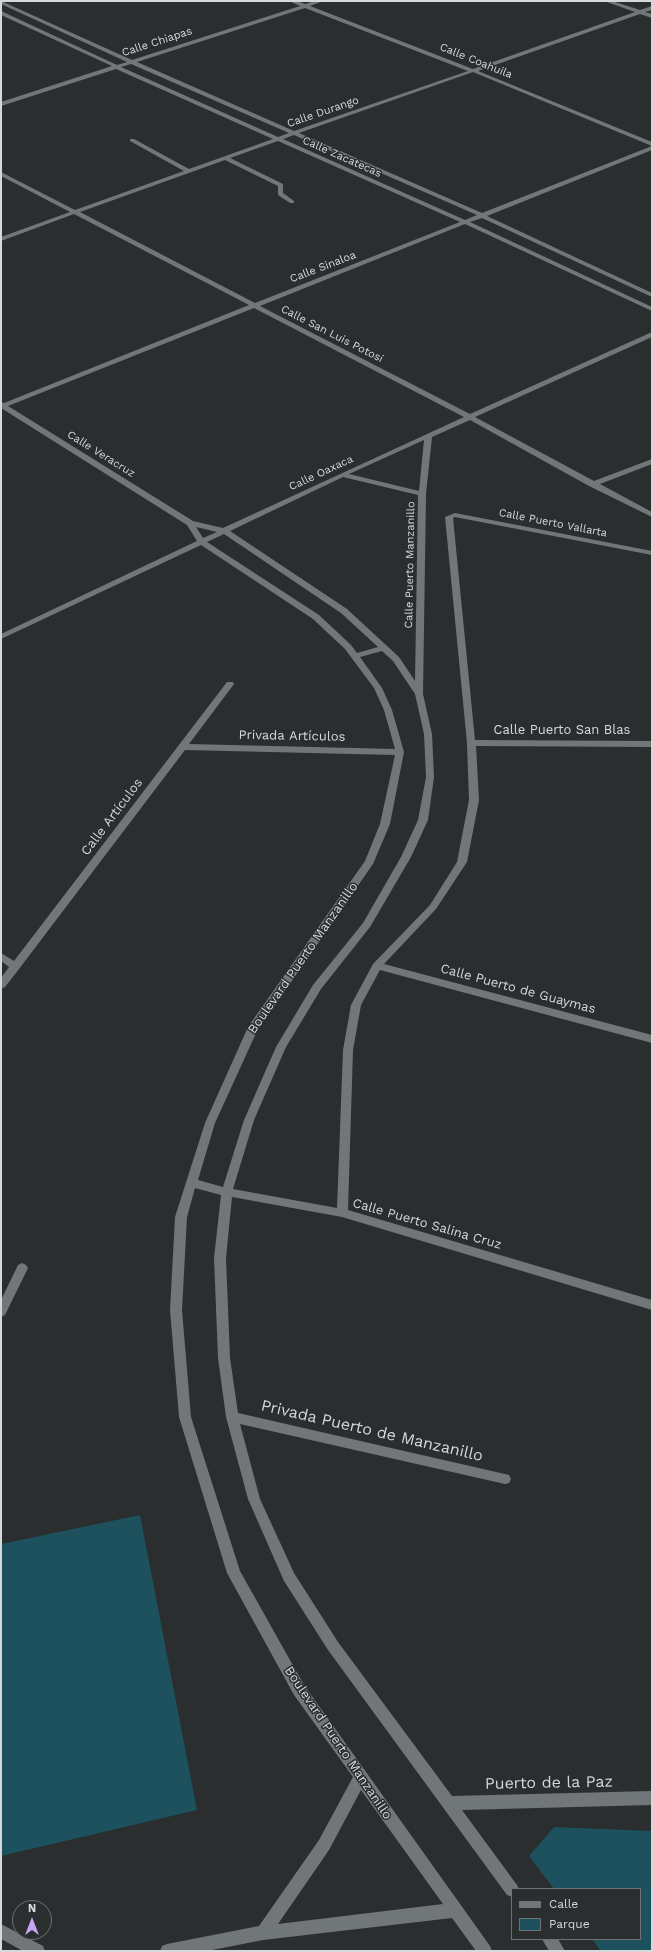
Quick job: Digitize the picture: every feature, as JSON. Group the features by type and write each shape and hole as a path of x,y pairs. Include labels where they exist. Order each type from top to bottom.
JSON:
{"street":[{"name":"Calle Coahuila","path":"292,1 474,70 652,144"},
{"name":"Calle Chiapas","path":"1,104 130,61 320,1"},
{"path":"607,1 652,16"},
{"name":"Calle Zacatecas","path":"1,2 130,61 483,216 652,295"},
{"name":"Calle Durango","path":"1,239 276,139 652,8"},
{"name":"Calle Zacatecas","path":"1,13 276,139 467,223 652,309"},
{"path":"132,140 190,170"},
{"name":"Calle Sinaloa","path":"2,405 253,305 467,223 652,148"},
{"path":"225,158 281,185 280,194 292,202"},
{"name":"Calle San Luis Potosí","path":"1,174 470,417 652,515"},
{"name":"Calle Oaxaca","path":"1,637 342,475 652,334"},
{"name":"Calle Veracruz","path":"2,405 190,523 224,531"},
{"name":"Calle Puerto Manzanillo","path":"419,694 422,494 428,436"},
{"path":"592,484 652,461"},
{"path":"342,475 422,494"},
{"name":"Calle Puerto Vallarta","path":"471,743 450,516 455,515 652,553"},
{"name":"Calle Veracruz","path":"190,523 202,542"},
{"path":"224,531 344,611 396,659 419,694 428,734 430,777 423,820 406,857 367,925 317,987 281,1047 249,1120 227,1192 220,1258 224,1358 232,1417 254,1499 288,1578 333,1646 511,1889"},
{"name":"Boulevard Puerto Manzanillo","path":"202,542 316,618 348,647 378,688 398,737 400,752 385,824 370,862 252,1030 210,1123 181,1217 176,1310 185,1417 234,1573 299,1690 360,1778 485,1951"},
{"path":"355,656 384,648"},
{"name":"Calle Artículos","path":"1,985 230,684"},
{"path":"342,1213 348,1050 356,1006 377,966 433,907 462,862 474,800 471,743"},
{"name":"Calle Puerto San Blas","path":"471,743 652,744"},
{"name":"Privada Artículos","path":"183,747 400,752"},
{"path":"1,956 15,967"},
{"name":"Calle Puerto de Guaymas","path":"377,966 652,1039"},
{"name":"Calle Puerto Salina Cruz","path":"191,1183 227,1192 342,1213 652,1305"},
{"path":"1,1312 22,1268"},
{"name":"Privada Puerto de Manzanillo","path":"232,1417 505,1479"},
{"path":"263,1933 324,1845 360,1778"},
{"name":"Puerto de la Paz","path":"448,1804 652,1798"},
{"path":"166,1951 263,1933 456,1910"},
{"path":"1,1931 38,1951"},
{"path":"550,1940 558,1951"}],"green space":[{"path":"140,1515 197,1810 1,1856 1,1544"},
{"path":"554,1827 652,1831 652,1951 601,1951 593,1940 641,1940 641,1888 553,1888 529,1856"}]}
